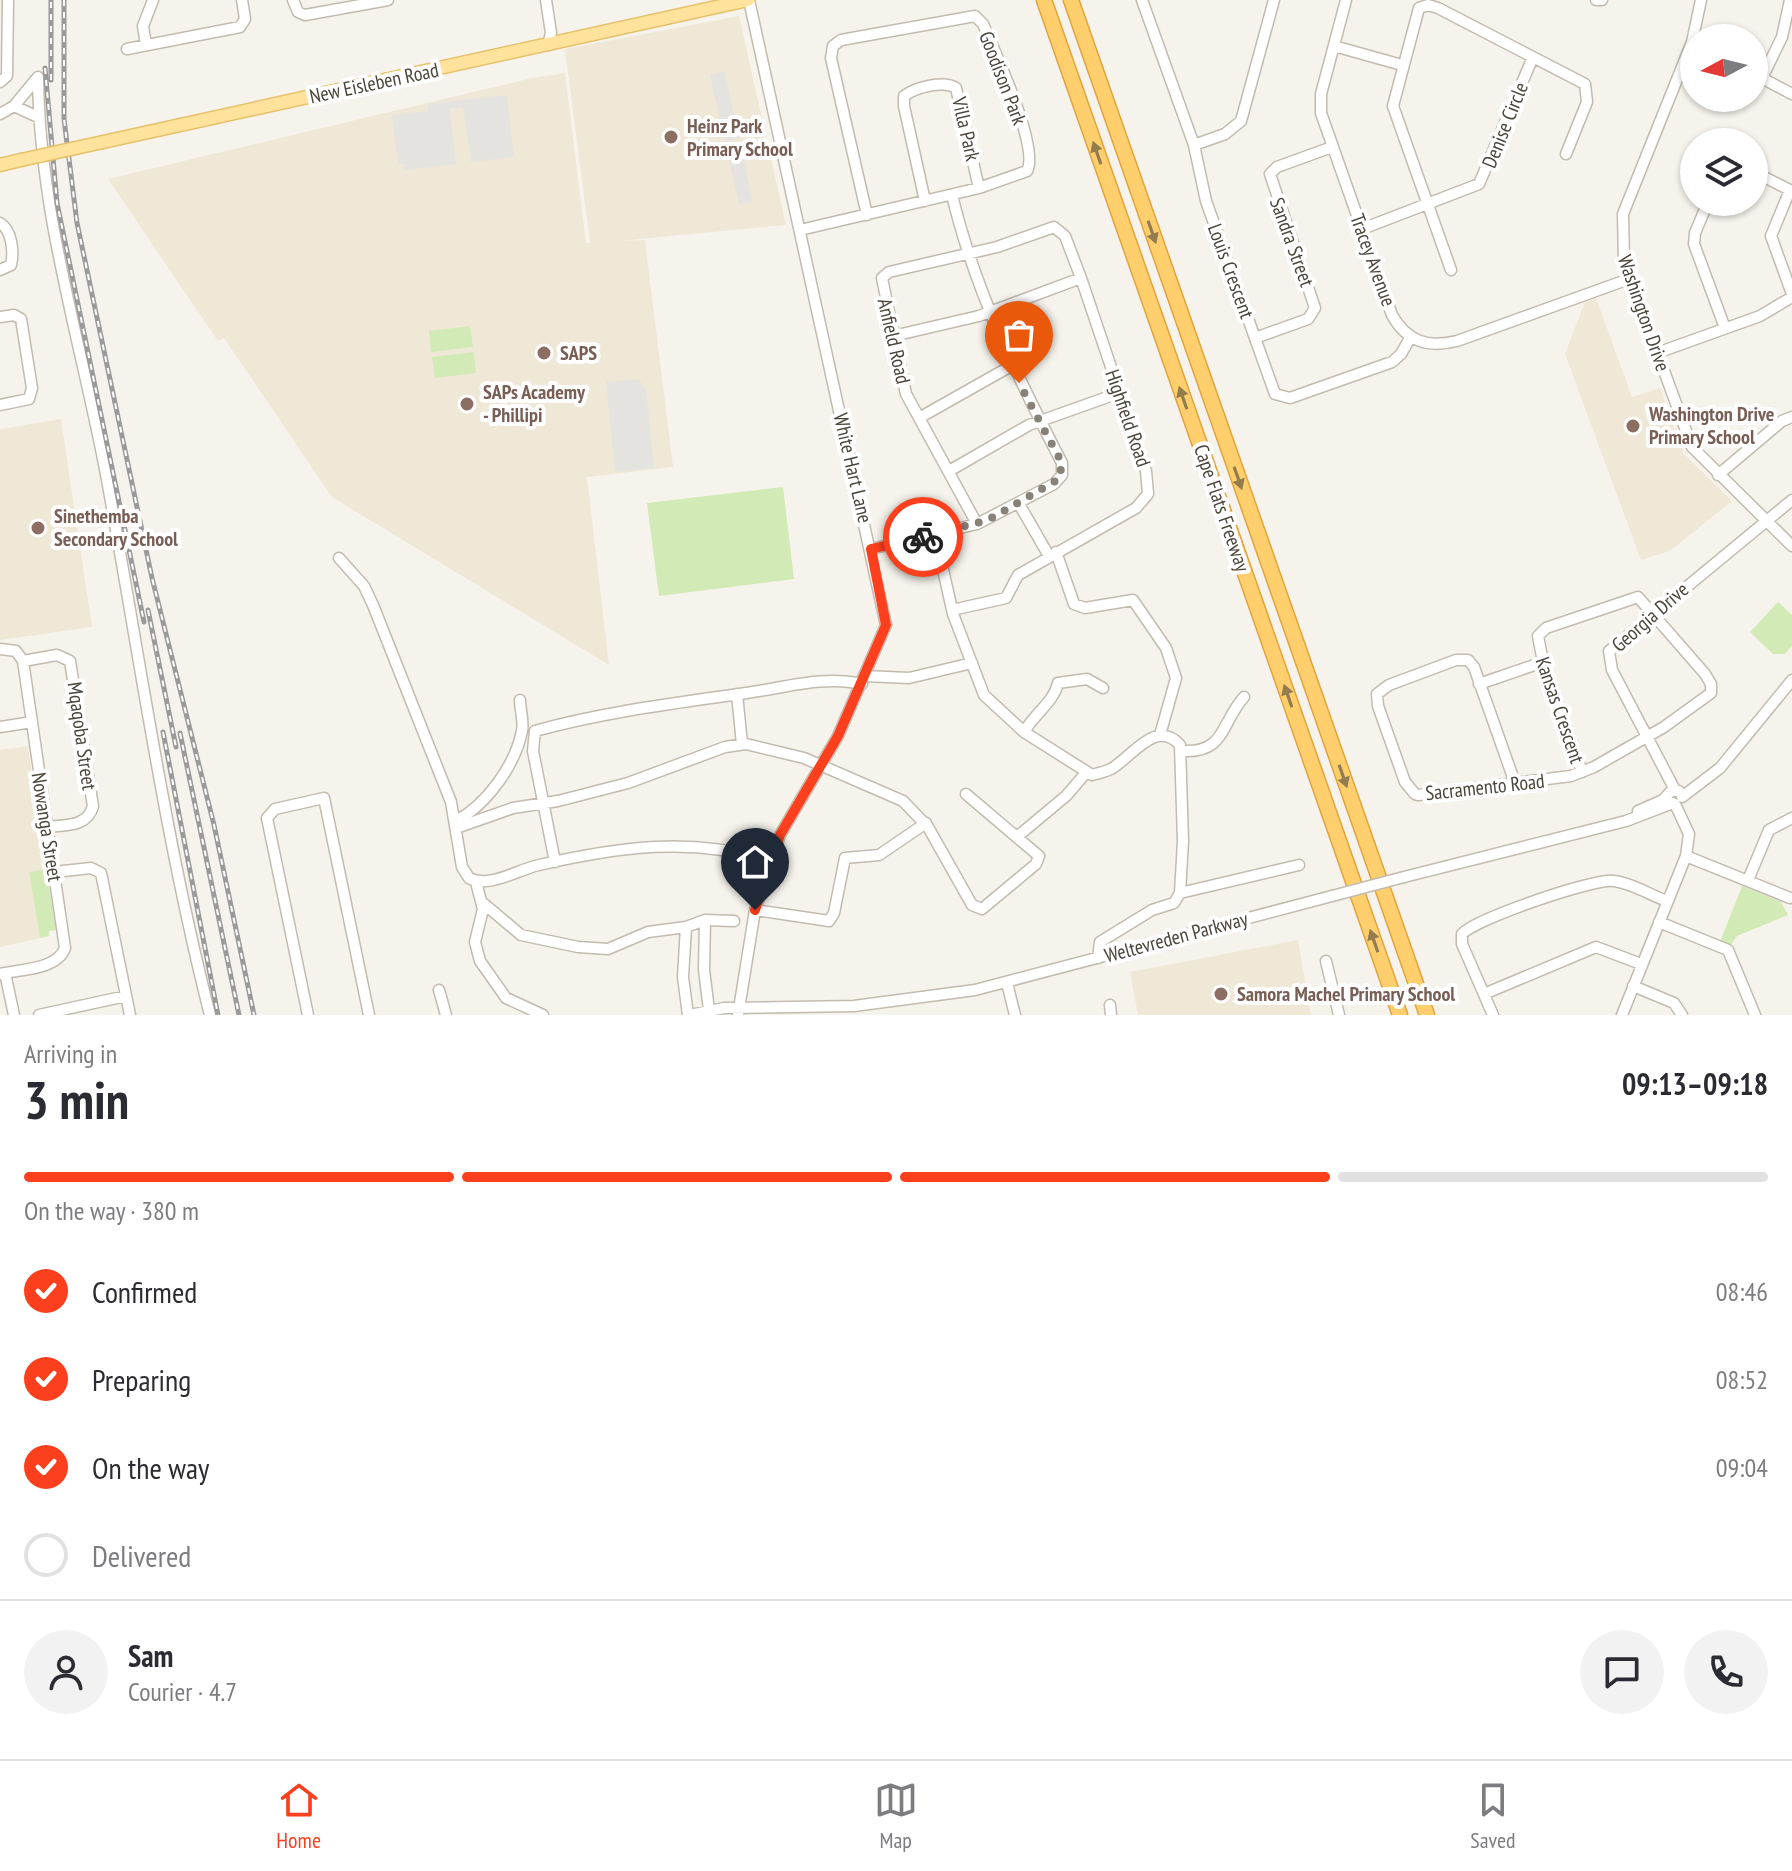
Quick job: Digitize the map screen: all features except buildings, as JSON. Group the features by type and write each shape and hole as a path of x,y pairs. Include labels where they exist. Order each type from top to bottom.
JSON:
{"highway":[{"name":"Cape Flats Freeway","path":"1044,0 1400,1015"},
{"name":"Cape Flats Freeway","path":"1071,0 1427,1015"}],"main road":[{"name":"New Eisleben Road","path":"0,165 552,40 748,0"}],"street":[{"path":"0,82 7,76 4,31 8,0"},
{"path":"146,45 143,26 153,0"},
{"path":"127,49 240,27 245,19 242,0"},
{"path":"293,0 298,12 305,15 388,0"},
{"path":"546,0 552,40"},
{"name":"White Hart Lane","path":"738,1011 755,910 770,861 780,835 864,680 886,625 748,0"},
{"name":"Louis Crescent","path":"1142,0 1194,145 1206,201 1273,389 1284,398 1392,362 1410,338"},
{"path":"1194,145 1225,134 1241,121 1274,0"},
{"name":"Tracey Avenue","path":"1346,0 1321,104 1332,147 1392,315 1410,338"},
{"path":"1596,0 1602,0"},
{"name":"Washington Drive","path":"1697,24 1701,0"},
{"path":"1768,60 1782,37 1790,0"},
{"name":"Denise Circle","path":"1428,5 1533,57 1479,184 1428,205 1394,112 1393,99 1416,11 1428,5"},
{"name":"Goodison Park","path":"867,215 831,58 833,46 841,40 959,17 979,19 1011,93 1031,161 1023,173 979,188"},
{"path":"1334,46 1402,65"},
{"path":"1533,57 1581,81 1588,90 1587,102 1566,154"},
{"name":"Washington Drive","path":"1680,75 1623,214 1622,247 1629,279 1686,436 1699,456 1792,546"},
{"path":"0,114 14,106 38,77 38,117 48,203 134,621 165,811 210,1015"},
{"path":"1768,81 1792,94"},
{"name":"Villa Park","path":"925,201 904,106 904,96 911,91 944,84 956,88 979,188"},
{"path":"14,106 38,117"},
{"name":"Sandra Street","path":"1255,338 1308,319 1315,308 1270,174 1277,167 1332,147"},
{"path":"1657,353 1768,313 1792,295 1771,236 1791,191 1768,179"},
{"path":"800,230 979,188"},
{"path":"871,549 977,524 1054,484 1062,475 1062,463 1011,366 990,313 967,253 952,195"},
{"path":"1362,229 1428,205 1451,270"},
{"path":"1702,216 1694,244 1725,328"},
{"path":"0,223 9,232 12,259 11,265 0,270"},
{"name":"Highfield Road","path":"951,608 1003,599 1018,575 1136,508 1148,494 1148,480 1065,236 1054,227 967,253"},
{"name":"Anfield Road","path":"967,253 884,274 881,288 906,394 977,524"},
{"path":"893,336 990,313 1081,278"},
{"path":"1410,338 1435,345 1457,341 1629,279"},
{"path":"0,317 14,315 21,319 32,388 29,399 0,405"},
{"path":"919,418 1011,366"},
{"path":"949,471 1039,421 1119,393"},
{"path":"1718,475 1782,421 1792,417"},
{"name":"Georgia Drive","path":"1686,856 1689,834 1675,797 1608,656 1611,646 1792,500"},
{"path":"935,534 951,608 988,700 1024,732 1085,774 1111,769 1160,735 1176,678 1166,648 1133,600 1085,608 1074,604 1053,554 1019,504"},
{"path":"339,558 370,596 442,778 456,825 464,872 476,882 483,903 475,949 484,969 506,998 543,1015"},
{"name":"Kansas Crescent","path":"1582,772 1543,662 1538,636 1546,628 1634,597 1642,598 1655,612"},
{"name":"Sacramento Road","path":"1479,684 1471,663 1464,659 1389,685 1377,694 1378,706 1411,793 1418,795 1582,772 1708,698 1712,689 1709,679 1655,612"},
{"path":"0,649 16,651 23,661"},
{"name":"Mqaqoba Street","path":"23,661 57,655 70,661 93,806 89,815 80,822 47,827"},
{"name":"Nowanga Street","path":"2,973 50,963 63,953 65,942 23,661"},
{"path":"1515,783 1479,684 1543,662"},
{"path":"522,730 535,731 832,680 909,678 972,663"},
{"path":"1024,732 1035,715 1055,695 1058,683 1087,679 1103,688"},
{"name":"Weltevreden Parkway","path":"689,1015 709,1010 854,1006 918,999 1007,983 1640,817 1711,776 1792,681"},
{"path":"737,694 742,744"},
{"path":"1182,751 1204,750 1214,744 1244,697"},
{"path":"456,825 495,788 522,730 520,700"},
{"path":"0,727 32,722"},
{"path":"535,731 532,739 555,862"},
{"path":"1098,958 1100,942 1152,910 1174,903 1180,893 1182,751 1173,738 1160,735"},
{"path":"456,825 513,808 543,805 639,780 742,744 773,749 898,797 926,823 968,897 980,909 990,906 1038,860 1036,850 966,794"},
{"path":"1018,836 1066,796 1085,774"},
{"path":"308,1015 267,818 275,809 324,798 369,1015"},
{"path":"1748,880 1769,830 1792,818"},
{"path":"755,910 829,921 845,858 879,855 926,823"},
{"path":"476,882 555,862 679,844 725,848 770,861"},
{"path":"1622,1015 1686,856 1791,901"},
{"path":"1180,893 1299,865"},
{"path":"54,872 91,868 101,873 130,1015"},
{"path":"1493,1015 1462,944 1462,934 1469,927 1516,908 1604,881 1621,882 1667,901"},
{"path":"483,903 521,935 578,947 608,949 648,932 686,927 705,920 734,921"},
{"path":"705,920 704,970 709,1010"},
{"path":"1659,922 1728,950 1755,1015"},
{"path":"686,927 683,977 689,1015"},
{"path":"1484,994 1591,948 1602,948 1641,964"},
{"path":"1326,961 1339,1015"},
{"path":"2,973 14,1015"},
{"path":"1007,983 1015,1015"},
{"path":"1633,986 1674,1003 1682,1015"},
{"path":"439,990 446,1015"},
{"path":"39,1015 126,996"}],"shaded area":[{"name":"SAPs Academy - Phillipi","path":"739,16 786,225 619,241 645,240 673,467 587,477 609,665 332,497 224,338 218,341 108,179 528,79 565,73 586,243 590,243 565,49"},
{"path":"725,71 739,139 725,142 710,75"},
{"path":"507,95 514,157 471,162 463,107 450,109 456,164 405,170 404,164 398,164 392,115 428,111 428,104"},
{"path":"743,157 753,202 739,205 729,160"},
{"name":"Washington Drive Primary School","path":"1596,298 1632,397 1660,388 1684,454 1732,501 1671,550 1641,560 1565,354 1585,302"},
{"path":"638,379 646,389 654,468 615,472 606,382"},
{"name":"Sinethemba Secondary School","path":"61,419 92,627 0,640 0,429"},
{"path":"28,746 56,930 49,931 49,936 0,947 0,750"},
{"name":"Samora Machel Primary School","path":"1298,940 1311,1015 1138,1015 1130,972"}],"green space":[{"path":"470,326 473,347 431,352 429,331"},
{"path":"474,352 476,373 435,378 432,357"},
{"path":"783,487 794,579 659,596 647,503"},
{"path":"1778,602 1792,615 1792,646 1785,654 1773,654 1750,632"},
{"path":"46,869 56,930 40,938 29,872"},
{"path":"1742,886 1781,902 1788,915 1737,936 1729,947 1720,942"}],"railway":[{"path":"51,0 51,80"},
{"path":"64,0 64,119 77,223 152,578 214,825 254,1015"},
{"path":"45,68 57,203 144,622"},
{"path":"148,610 176,747"},
{"path":"163,732 218,1015"},
{"path":"180,733 239,1015"}],"way so far":[{"path":"923,537 988,520 1054,484 1062,475 1062,463 1019,383"}],"place":[{"name":"Heinz Park Primary School","path":"671,137"},
{"name":"SAPS","path":"544,353"},
{"name":"SAPs Academy - Phillipi","path":"467,404"},
{"name":"Washington Drive Primary School","path":"1633,426"},
{"name":"Sinethemba Secondary School","path":"38,528"},
{"name":"Samora Machel Primary School","path":"1221,994"}],"route":[{"path":"755,910 780,835 838,736 886,625 871,549 923,537"}]}
